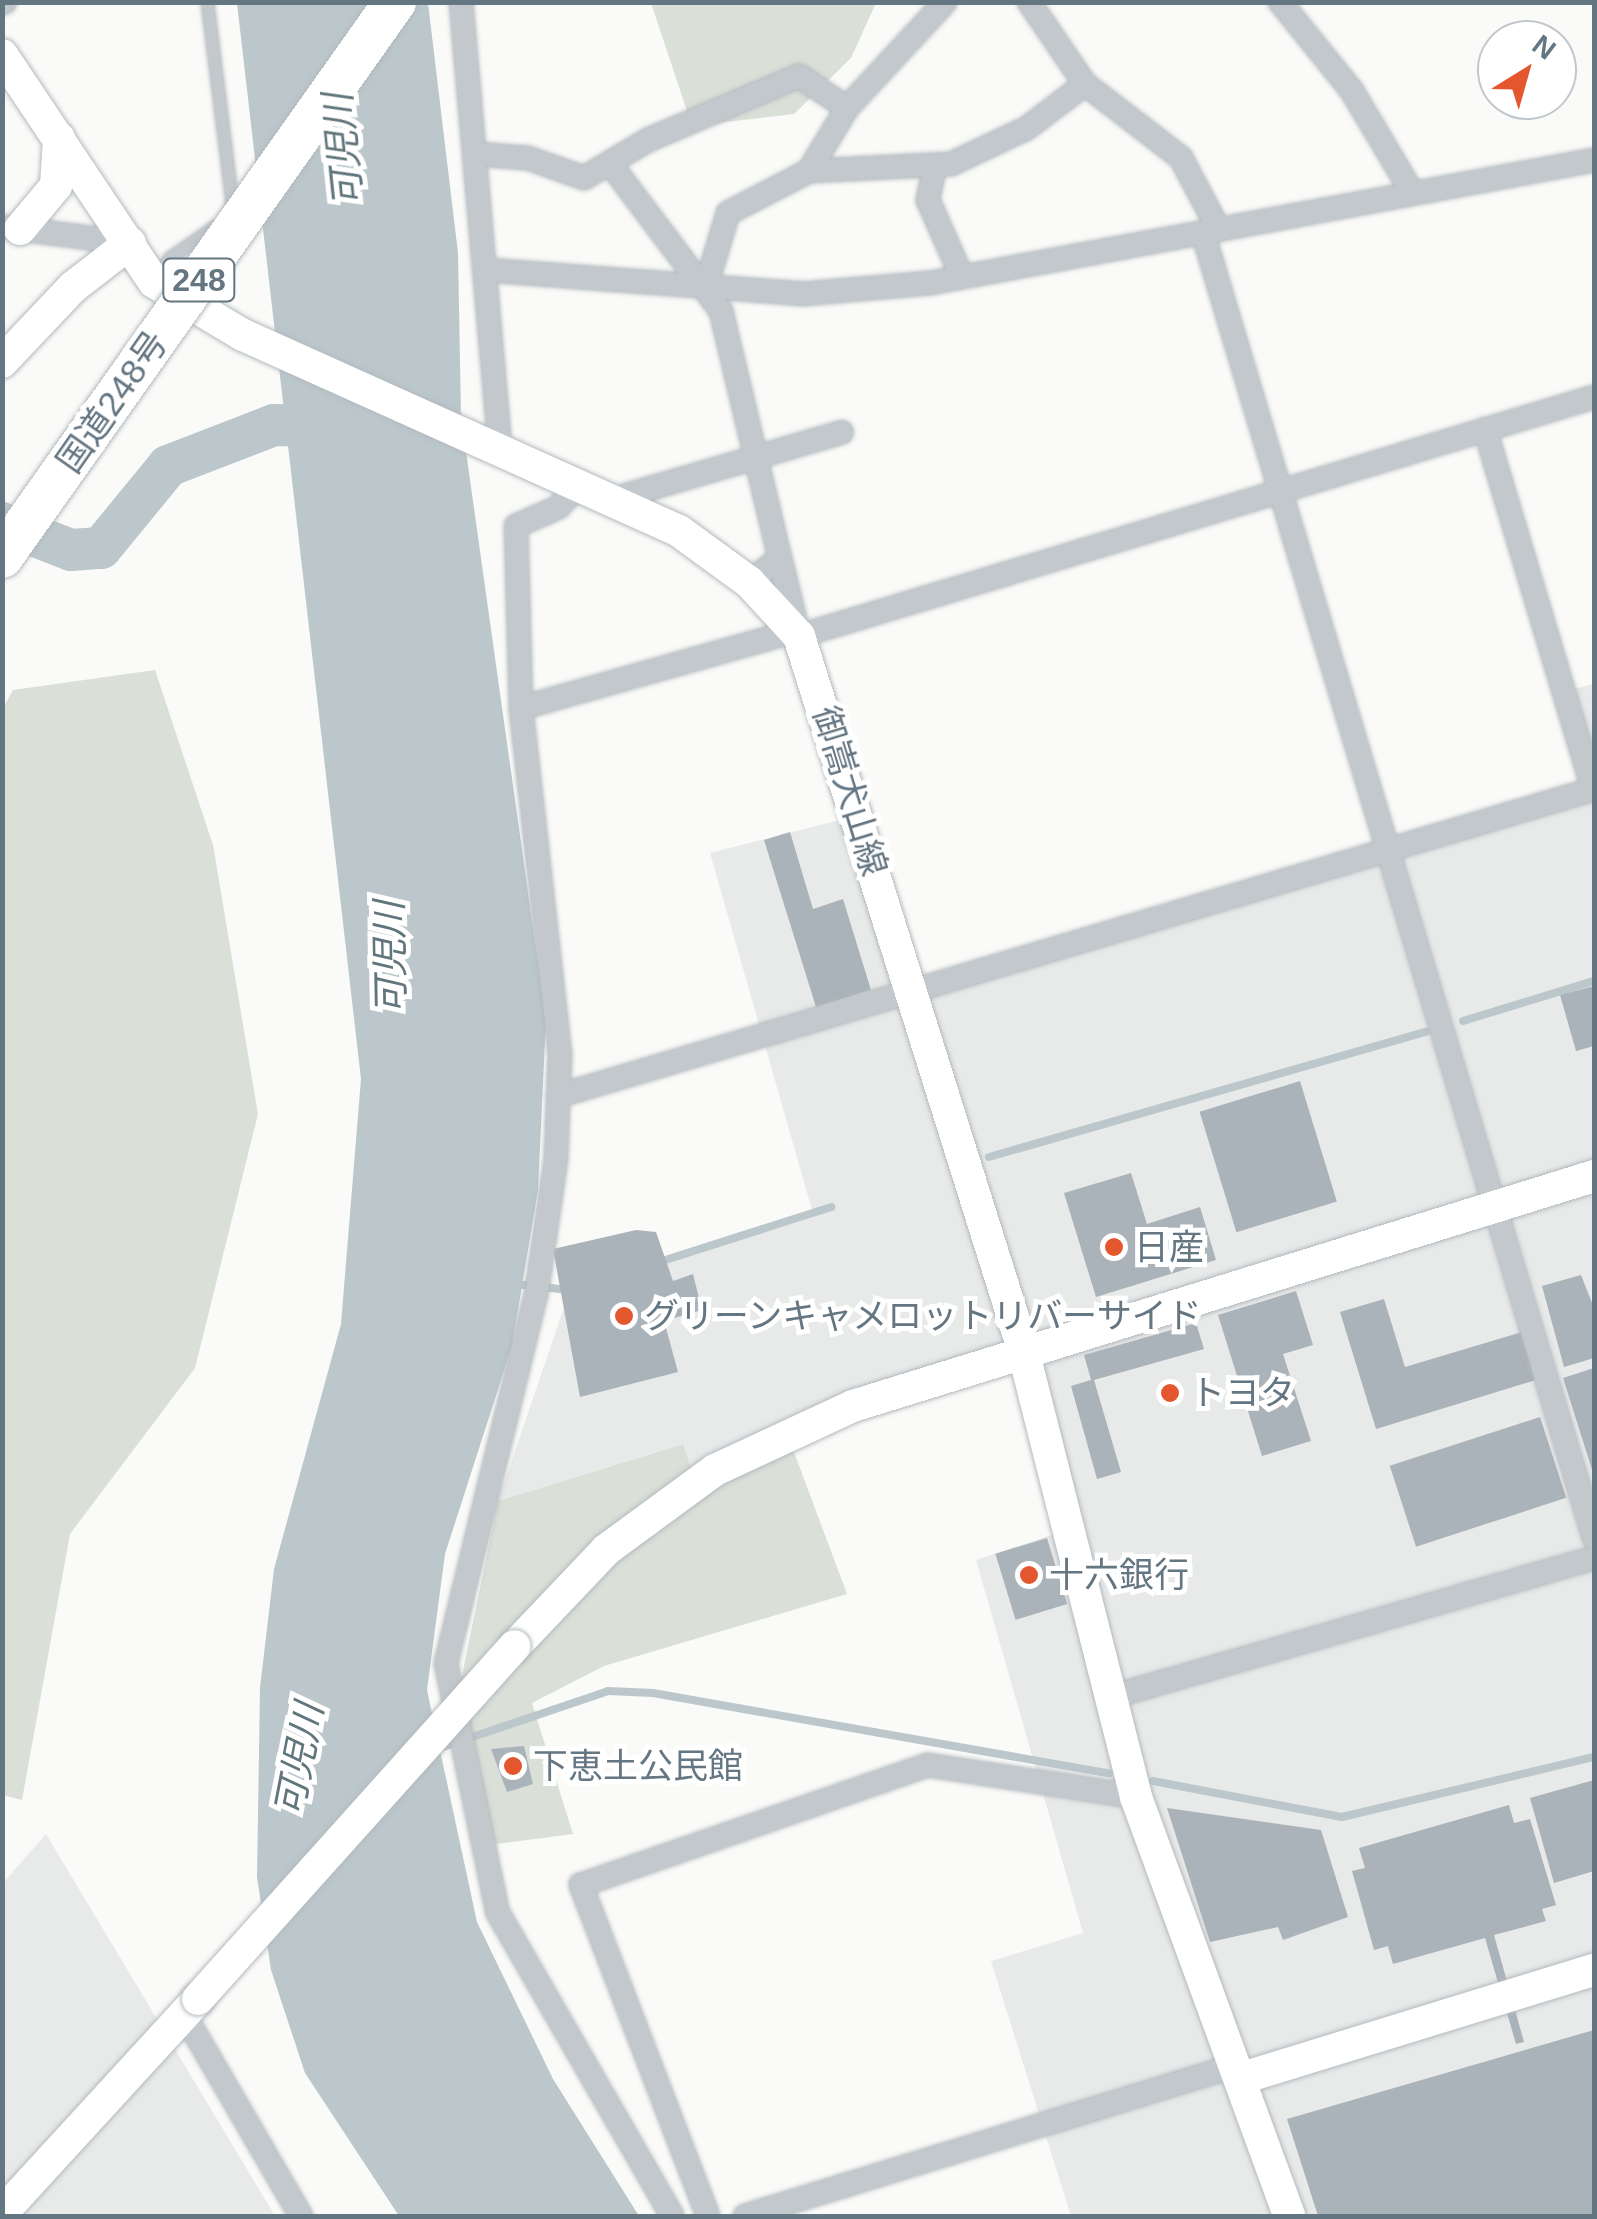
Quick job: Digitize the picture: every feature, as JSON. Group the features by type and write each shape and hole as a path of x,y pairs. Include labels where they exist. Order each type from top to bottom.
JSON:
{"highway":[{"name":"国道248号","path":"2,557 395,2"}],"street":[{"path":"461,2 500,445"},
{"path":"809,171 847,108 945,2"},
{"path":"1030,2 1085,84 1170,145 1211,232 1385,848 1594,1538"},
{"path":"1280,2 1352,91 1412,192"},
{"name":"御嵩犬山線","path":"2,54 154,282 242,335 617,498 749,582 797,634 1022,1346 1136,1797 1176,1924 1240,2072 1289,2216"},
{"path":"475,154 528,158 571,178 612,165 648,140 799,76 847,108"},
{"path":"706,286 728,213 809,171 935,166 986,152 1085,84"},
{"path":"11,228 56,186 59,138"},
{"path":"486,270 802,294 962,277 1594,160"},
{"path":"612,165 721,311 750,454 797,634"},
{"path":"935,166 928,200 962,277"},
{"path":"11,228 130,244"},
{"path":"2,362 72,287 130,244"},
{"path":"521,708 797,634 1594,397"},
{"path":"558,1096 1594,789 1485,428"},
{"path":"617,498 750,454 842,432"},
{"path":"582,482 559,507 516,526 521,708 558,1096 538,1288 446,1663 457,1743 498,1913 672,2216"},
{"path":"749,582 780,558"},
{"path":"2,2213 606,1550 716,1470 853,1406 1022,1346 1594,1176"},
{"path":"1111,1696 1594,1558"},
{"path":"708,2216 581,1885 928,1765 1136,1797"},
{"path":"745,2216 1594,1970"},
{"path":"191,2008 301,2216"}],"lane":[{"path":"154,282 169,258 233,214 206,2"}],"shaded area":[{"path":"651,3 876,3 851,58 794,114 692,126"},
{"path":"155,670 213,845 258,1114 195,1368 70,1534 22,1800 2,1795 3,708 13,690"},
{"path":"1594,684 1594,767 1573,689"},
{"path":"1594,789 1594,2216 1071,2216 991,1961 1083,1933 976,1560 1072,1528 1022,1347 696,1484 682,1444 498,1501 570,1290 814,1217 710,853 859,815 908,993"},
{"path":"788,1436 847,1594 604,1666 532,1703 573,1834 480,1846 453,1719 498,1501 683,1444 696,1483"},
{"path":"46,1834 275,2216 3,2216 3,1883"}],"water":[{"name":"可児川","path":"237,3 428,3 458,253 461,416 546,1020 538,1190 512,1346 445,1554 427,1690 477,1922 553,2079 639,2216 399,2216 305,2073 271,1970 257,1877 260,1688 274,1569 341,1324 361,1079"}],"building":[{"path":"790,832 813,909 843,899 871,990 816,1007 764,840"},
{"path":"1594,986 1594,1046 1576,1051 1560,995"},
{"path":"1300,1081 1337,1201 1236,1232 1200,1112"},
{"path":"1131,1173 1147,1224 1200,1207 1216,1260 1096,1297 1064,1193"},
{"name":"グリーンキャメロットリバーサイド","path":"636,1230 656,1232 673,1281 693,1274 702,1310 664,1321 678,1372 580,1397 553,1249"},
{"path":"1581,1275 1594,1308 1594,1358 1564,1367 1542,1286"},
{"path":"1296,1291 1313,1345 1283,1354 1311,1441 1262,1456 1218,1315"},
{"path":"1384,1299 1405,1367 1522,1332 1536,1380 1376,1429 1340,1312"},
{"path":"1196,1323 1204,1349 1094,1380 1121,1472 1097,1479 1071,1386 1091,1380 1084,1355"},
{"path":"1594,1368 1594,1476 1563,1378"},
{"path":"1540,1417 1566,1498 1416,1547 1390,1466"},
{"path":"1047,1538 1067,1604 1016,1620 995,1554"},
{"name":"下恵土公民館","path":"524,1746 533,1784 507,1792 491,1749"},
{"path":"1594,1780 1594,1871 1554,1883 1530,1798"},
{"path":"1509,1805 1514,1823 1530,1819 1556,1905 1542,1909 1546,1921 1494,1935 1524,2042 1516,2044 1485,1938 1393,1964 1388,1946 1374,1950 1352,1871 1365,1868 1359,1848"},
{"path":"1167,1808 1321,1830 1348,1917 1283,1940 1278,1927 1210,1942"},
{"path":"1594,2030 1594,2216 1318,2216 1287,2119"}],"waterway":[{"path":"2,523 71,550 101,548 168,466 274,425 344,427"},
{"path":"1463,1021 1594,981"},
{"path":"989,1157 1426,1032"},
{"path":"659,1262 831,1207"},
{"path":"515,1284 569,1290"},
{"path":"440,1748 608,1691 653,1693 1109,1773"},
{"path":"1153,1781 1342,1817 1594,1757"}],"place":[{"name":"日産","path":"1114,1247"},
{"name":"グリーンキャメロットリバーサイド","path":"624,1316"},
{"name":"トヨタ","path":"1170,1393"},
{"name":"十六銀行","path":"1029,1575"},
{"name":"下恵土公民館","path":"513,1766"}]}
